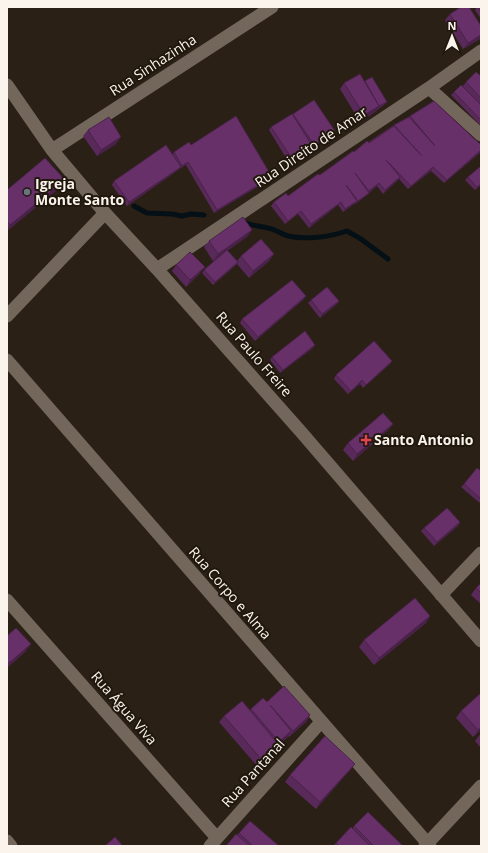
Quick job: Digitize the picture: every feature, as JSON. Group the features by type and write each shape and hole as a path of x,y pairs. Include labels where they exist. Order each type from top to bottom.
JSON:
{"street":[{"name":"Rua Sinhazinha","path":"52,150 272,7"},
{"name":"Rua Direito de Amar","path":"157,269 429,88 481,51"},
{"name":"Rua Paulo Freire","path":"7,85 52,150 105,213 157,269 481,640"},
{"path":"429,88 481,134"},
{"path":"7,316 105,213"},
{"name":"Rua Corpo e Alma","path":"7,360 428,845"},
{"path":"441,594 481,553"},
{"name":"Rua Água Viva","path":"7,600 213,842"},
{"name":"Rua Pantanal","path":"213,842 321,722"},
{"path":"428,845 481,786"},
{"path":"7,841 11,846"}],"building":[{"path":"461,7 469,7 481,26 481,35 468,43 450,14"},
{"path":"476,72 481,76 481,98 466,82"},
{"path":"360,74 379,106 364,115 344,83"},
{"path":"372,77 387,102 379,106 365,81"},
{"path":"461,85 481,105 481,120 454,92"},
{"path":"314,100 335,131 314,145 293,114"},
{"path":"434,101 481,145 481,150 447,180 433,167 411,186 386,160 400,177 385,190 379,183 369,191 355,173 369,193 358,201 346,185 357,201 345,209 341,202 311,224 301,211 288,221 274,202 286,193 288,196 318,174 320,175 353,151 354,152 367,141 369,143 394,126 422,156 394,125 409,117 435,146 410,116"},
{"path":"292,114 311,144 291,157 271,127"},
{"path":"236,116 272,177 217,210 188,162 182,166 174,152 189,142 191,145"},
{"path":"109,117 121,137 101,150 88,130"},
{"path":"166,145 181,167 129,202 114,181"},
{"path":"45,158 65,180 10,225 7,221 7,190"},
{"path":"481,166 481,184 477,187 468,177"},
{"path":"243,217 252,230 218,254 209,241"},
{"path":"261,239 274,254 253,271 241,256"},
{"path":"227,250 238,262 215,282 204,270"},
{"path":"190,252 205,267 190,280 176,265"},
{"path":"292,280 306,296 258,337 242,319"},
{"path":"327,287 339,301 322,314 311,300"},
{"path":"305,331 315,345 283,370 272,357"},
{"path":"374,341 392,361 366,385 362,380 351,391 336,375"},
{"name":"Santo Antonio","path":"383,413 393,424 357,454 348,443"},
{"path":"477,468 481,471 481,499 464,484"},
{"path":"447,508 460,522 437,542 424,528"},
{"path":"481,583 481,593 476,588"},
{"path":"415,598 430,616 379,658 364,640"},
{"path":"16,628 31,644 9,663 7,661 7,636"},
{"path":"284,686 310,715 293,731 270,705 291,731 279,742 251,709 263,698 267,702"},
{"path":"481,693 481,727 478,730 461,711"},
{"path":"242,701 279,745 262,760 224,716"},
{"path":"325,736 355,764 320,802 290,775"},
{"path":"368,812 403,846 374,846 354,826"},
{"path":"250,821 279,846 253,846 239,833"},
{"path":"351,827 370,846 339,846 336,843"},
{"path":"236,834 250,846 226,846"},
{"path":"115,837 123,846 105,846"}],"waterway":[{"path":"134,206 147,213 182,216 191,214 204,215"},
{"path":"246,223 271,229 288,236 302,238 333,235 347,231 361,239 388,259"}],"place":[{"name":"Igreja Monte Santo","path":"27,192"},
{"name":"Santo Antonio","path":"366,440"}]}
